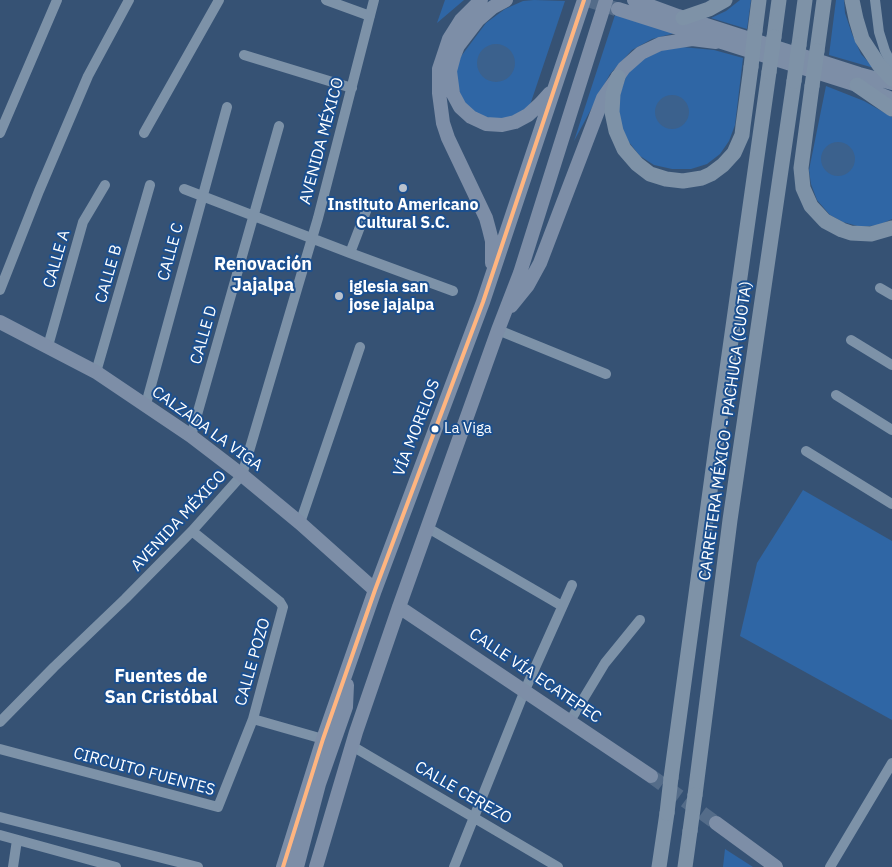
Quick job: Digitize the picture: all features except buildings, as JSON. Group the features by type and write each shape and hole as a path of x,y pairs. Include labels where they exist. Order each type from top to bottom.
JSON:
{"highway":[{"path":"681,17 709,9 725,0"},
{"path":"618,77 613,94 612,112 616,132 624,149 637,164 650,174 666,179 683,181 702,178 711,174 734,153 742,135 759,0"},
{"name":"CARRETERA MÉXICO - PACHUCA (CUOTA)","path":"659,867 779,0"},
{"name":"CARRETERA MÉXICO - PACHUCA (CUOTA)","path":"685,867 732,510 805,0"},
{"path":"824,0 801,168 803,188 811,206 824,220 837,228 852,233 872,234 892,228"},
{"path":"852,0 862,39 892,81"},
{"path":"857,86 892,109"}],"main road":[{"path":"481,0 461,20 449,39 440,69 438,93 443,123 448,138 486,218 492,253 491,277"},
{"path":"506,0 493,7 478,20 464,36 454,56 450,79 460,106 478,121 495,125 508,124 521,119 534,110 547,96 558,79"},
{"name":"VÍA MORELOS","path":"283,867 323,739 348,674 375,590 491,277 584,0"},
{"path":"316,867 352,746 399,607 520,273 606,0"},
{"path":"634,0 859,74 892,81"},
{"path":"669,0 681,17"},
{"path":"618,9 892,99"},
{"path":"504,314 520,295 540,263 603,98 618,77 632,60 641,53 660,44 675,40 692,39 716,42"},
{"name":"CALZADA LA VIGA","path":"0,322 96,372 191,436 300,523 375,590"},
{"name":"CALLE VÍA ECATEPEC","path":"399,607 651,776"},
{"path":"297,867 319,784 346,707 348,674"},
{"path":"716,823 776,867"}],"street":[{"path":"0,133 57,0"},
{"path":"0,290 88,76 129,0"},
{"path":"144,133 219,0"},
{"path":"326,0 370,16"},
{"name":"AVENIDA MÉXICO","path":"0,722 192,531 242,475 312,238 374,0"},
{"path":"875,0 879,32 892,65"},
{"path":"244,55 352,88"},
{"name":"CALLE C","path":"146,404 227,107"},
{"name":"CALLE D","path":"191,436 279,126"},
{"name":"CALLE A","path":"48,346 83,222 105,185"},
{"name":"CALLE B","path":"96,372 150,185"},
{"path":"184,189 453,291"},
{"path":"350,253 368,206"},
{"path":"880,288 892,296"},
{"path":"498,330 606,374"},
{"path":"851,340 892,365"},
{"path":"300,523 360,347"},
{"path":"836,395 892,430"},
{"path":"806,451 892,504"},
{"path":"428,528 562,606"},
{"name":"CALLE POZO","path":"192,531 280,602 283,607 283,613 253,719"},
{"path":"454,867 525,690 572,585"},
{"path":"570,721 606,664 640,620"},
{"path":"253,719 323,739"},
{"name":"CIRCUITO FUENTES","path":"0,749 218,807 253,719"},
{"name":"CALLE CEREZO","path":"352,746 558,867"},
{"path":"830,867 892,763"},
{"path":"0,817 198,867"},
{"path":"0,835 116,867"},
{"path":"13,867 17,840"},
{"path":"92,860 97,842"},
{"path":"536,867 540,856"}],"shaded area":[{"path":"445,0 464,0 437,23"},
{"path":"740,0 751,0 747,29 711,18 726,11"},
{"path":"836,0 844,0 845,13 852,34 861,54 874,68 829,55"},
{"path":"523,1 565,1 529,108 506,119 489,118 473,112 463,101 457,85 456,72 459,59 486,23 505,9"},
{"path":"615,15 675,33 652,39 632,50 610,74 574,141"},
{"path":"496,44 503,45 509,50 514,56 514,70 509,76 503,81 496,82 489,81 483,76 478,70 477,63 478,56 483,50 489,45"},
{"path":"682,47 714,50 743,58 735,125 729,141 720,154 707,164 691,169 672,169 654,165 640,156 628,141 620,123 617,104 627,73 643,59 663,50"},
{"path":"826,86 864,101 892,117 892,219 879,225 861,227 843,222 830,215 817,200 811,184 809,170"},
{"path":"672,95 679,96 684,100 688,105 688,119 684,124 679,128 672,129 665,128 660,124 656,119 655,112 656,105 660,100 665,96"},
{"path":"838,142 845,143 850,147 854,152 854,166 850,171 845,175 838,176 831,175 826,171 822,166 821,159 822,152 826,147 831,143"},
{"path":"803,490 892,541 892,720 740,636 757,563"},
{"path":"725,849 753,867 723,867"}],"tunnel":[{"path":"588,0 616,9"},
{"path":"651,776 716,823"}],"transit line":[{"path":"283,867 323,739 375,590 483,302 584,0"}],"place":[{"name":"Instituto Americano Cultural S.C.","path":"403,188"},
{"name":"iglesia san jose jajalpa","path":"339,296"},
{"name":"La Viga","path":"435,429"}],"district":[{"name":"Renovación Jajalpa","path":"263,275"},
{"name":"Fuentes de San Cristóbal","path":"161,688"}]}
